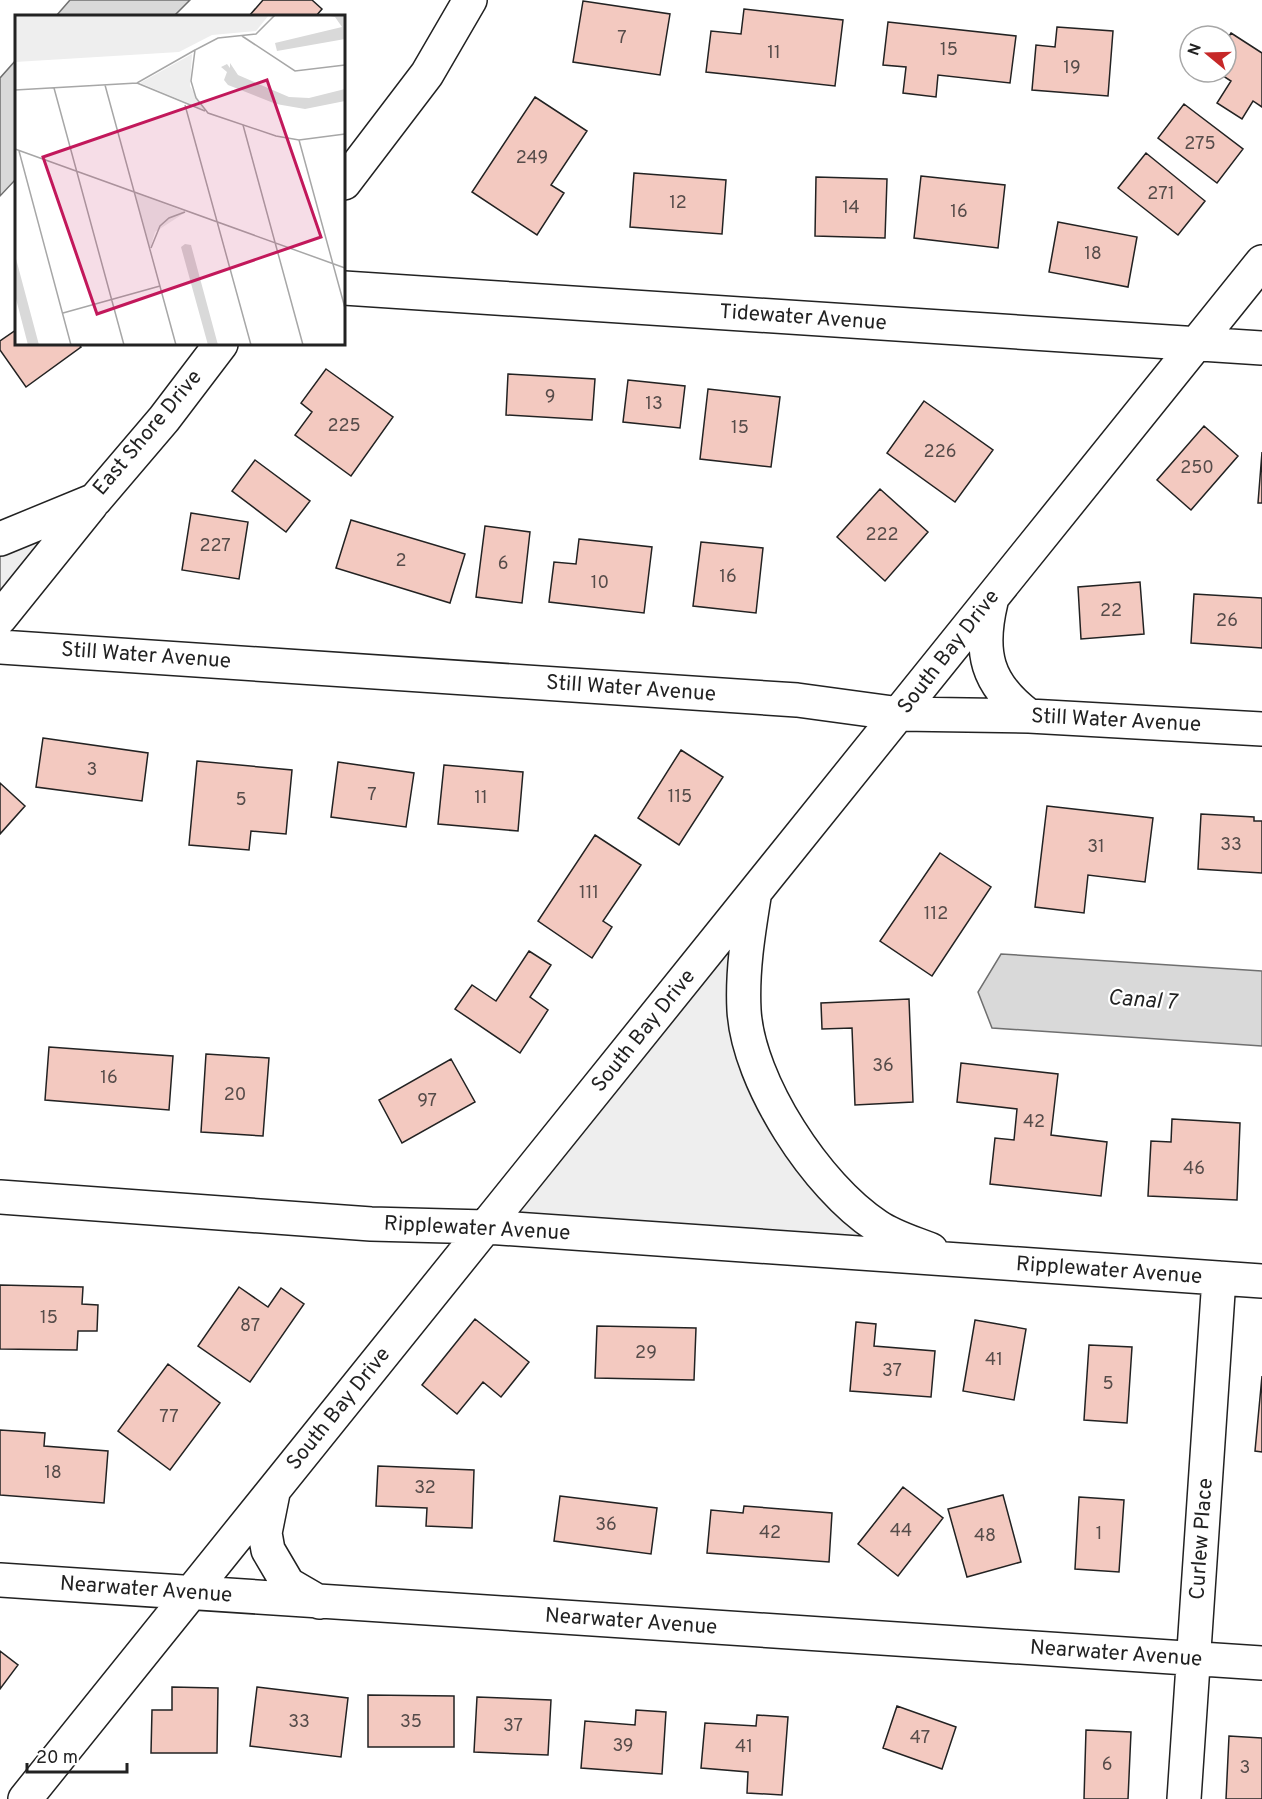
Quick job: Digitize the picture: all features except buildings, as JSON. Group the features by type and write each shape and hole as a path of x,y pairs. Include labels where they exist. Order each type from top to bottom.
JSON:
{"street":[{"path":"345,182 427,74 470,0"},
{"name":"South Bay Drive","path":"25,1799 1262,262"},
{"name":"Tidewater Avenue","path":"345,288 1262,348"},
{"name":"East Shore Drive","path":"0,539 95,500 164,419 220,345"},
{"path":"0,618 95,500"},
{"path":"992,597 985,629 987,661 1011,702 1029,716"},
{"name":"Still Water Avenue","path":"0,647 797,700 900,714 1029,716 1262,729"},
{"name":"Ripplewater Avenue","path":"755,894 744,974 744,1012 749,1045 789,1131 830,1186 863,1216 879,1227 955,1260"},
{"name":"Ripplewater Avenue","path":"0,1197 371,1224 486,1227 1262,1281"},
{"name":"Curlew Place","path":"1184,1799 1219,1278"},
{"path":"273,1491 265,1533 268,1550 288,1584 319,1602"},
{"name":"Nearwater Avenue","path":"0,1580 1262,1664"}],"shaded area":[{"path":"68,519 0,605 0,548"},
{"path":"749,906 740,953 779,1127 925,1252 493,1224"}],"water":[{"path":"70,0 190,0 175,15 57,15"},
{"path":"15,61 15,180 0,196 0,78"},
{"name":"Canal 7","path":"1001,954 1262,971 1262,1046 992,1028 978,992"}]}
